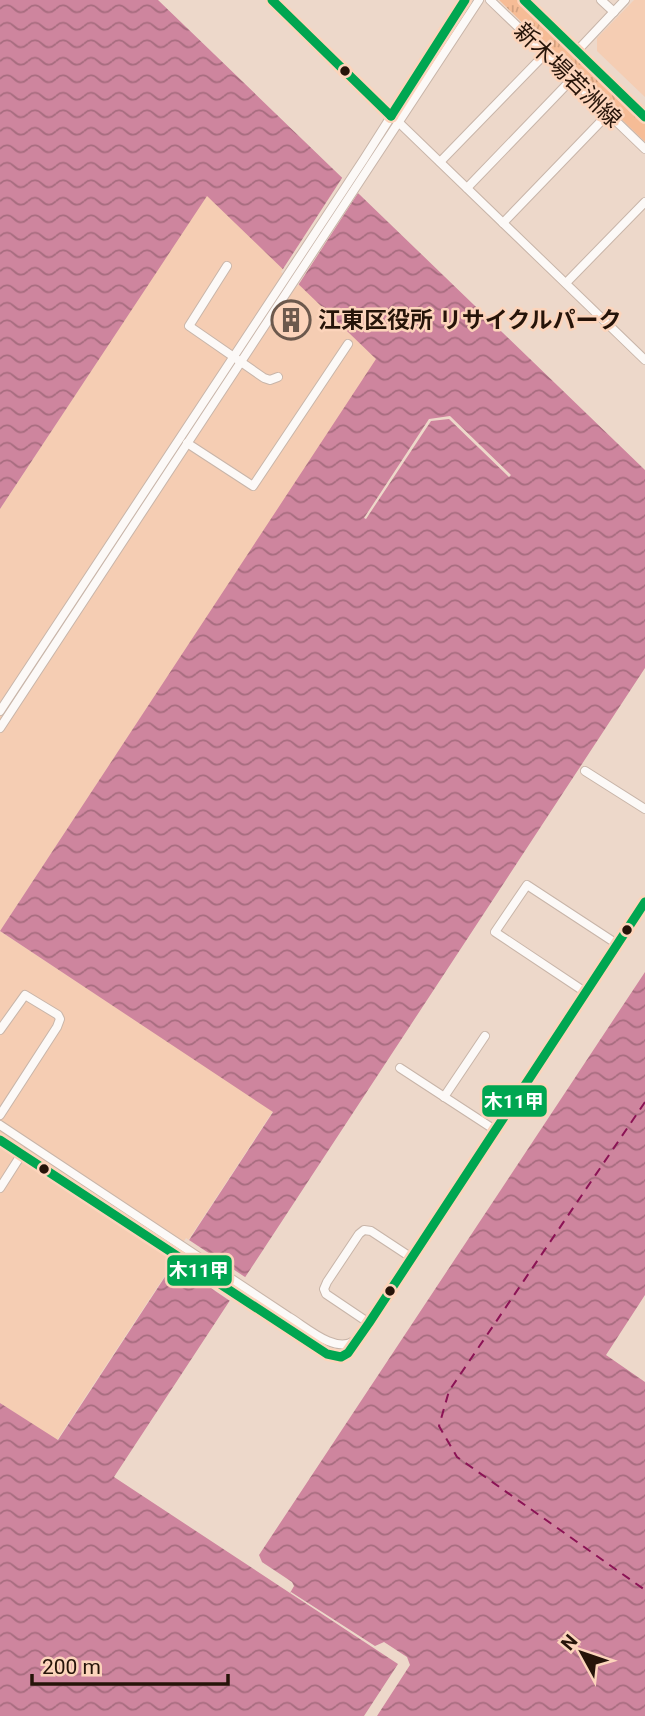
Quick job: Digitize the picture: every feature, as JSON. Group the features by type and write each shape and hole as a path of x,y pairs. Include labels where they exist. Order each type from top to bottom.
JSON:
{"street":[{"path":"272,0 645,360"},
{"path":"0,728 105,560 394,119 465,0"},
{"path":"394,119 479,0"},
{"name":"新木場若洲線","path":"490,0 645,149"},
{"name":"新木場若洲線","path":"524,0 645,117"},
{"path":"601,0 614,12"},
{"path":"577,51 625,0"},
{"path":"440,162 546,53"},
{"path":"467,188 572,79"},
{"path":"503,223 608,114"},
{"path":"566,283 645,202"},
{"path":"227,266 189,326 264,378 270,380 278,377"},
{"path":"187,443 253,486 348,344"},
{"path":"0,711 187,443 237,359"},
{"path":"585,771 645,809"},
{"path":"585,992 495,932 527,885 617,944"},
{"path":"0,1125 167,1242 286,1321 327,1354 337,1357 348,1353 369,1323 645,901"},
{"path":"0,1030 25,995 58,1015 60,1019 0,1115"},
{"path":"444,1097 485,1036"},
{"path":"400,1068 495,1130"},
{"path":"0,1140 167,1242"},
{"path":"0,1188 29,1144"},
{"path":"369,1323 325,1292 325,1285 339,1263 359,1234 366,1230 412,1258"}],"shaded area":[{"path":"634,0 645,0 645,97 597,51 597,38"},
{"path":"207,195 377,359 0,931 0,509"},
{"path":"0,931 273,1111 57,1440 0,1403"}],"green space":[{"path":"499,0 520,0 645,122 645,142"}],"water":[{"path":"0,0 158,0 645,470 645,668 114,1477 290,1593 294,1586 292,1582 262,1562 259,1555 645,972 645,1295 606,1355 645,1382 645,1716 0,1716 0,1403 58,1440 273,1112 0,931 376,359 207,196 0,509"}],"pier":[{"path":"344,175 360,190 297,287 281,272"},
{"path":"450,416 511,475 509,477 449,419 431,421 366,519 364,518 429,419"},
{"path":"186,1238 248,1279 233,1303 171,1261"},
{"path":"291,1592 375,1646 384,1642 407,1657 410,1665 377,1716 364,1716 398,1664"}],"ferry route":[{"path":"645,1102 449,1391 439,1426 457,1457 645,1590"}],"transit line":[{"name":"木11甲","path":"272,0 391,116"},
{"name":"木11甲","path":"391,116 465,0"},
{"name":"木11甲","path":"524,0 645,117"},
{"name":"木11甲","path":"0,1140 327,1354 341,1357 348,1353 369,1323 645,902"}],"place":[{"name":"江東区役所 リサイクルパーク","path":"291,320"}]}
